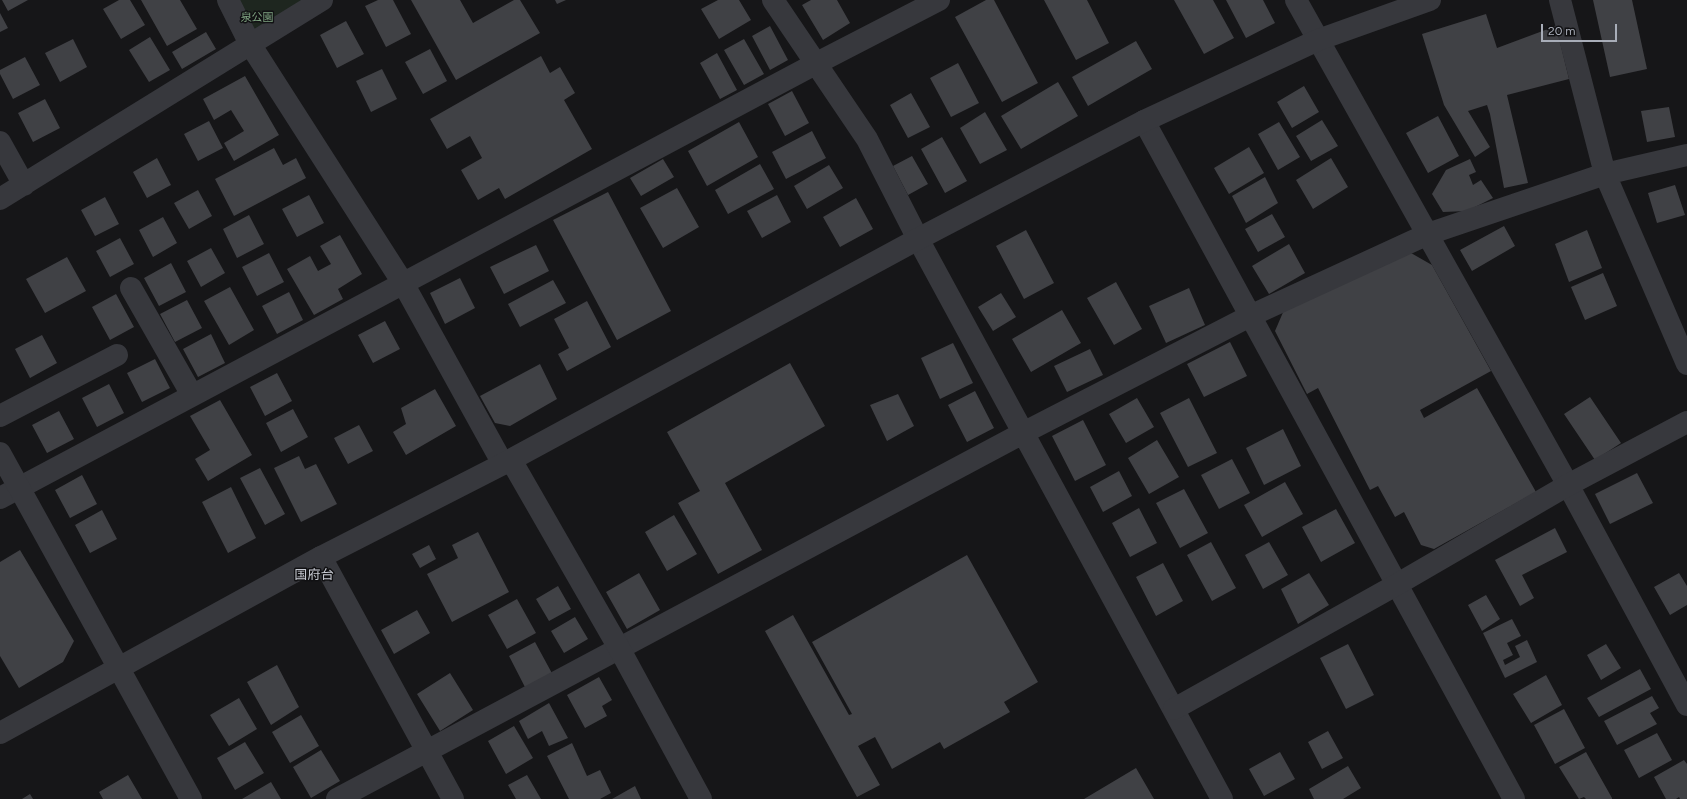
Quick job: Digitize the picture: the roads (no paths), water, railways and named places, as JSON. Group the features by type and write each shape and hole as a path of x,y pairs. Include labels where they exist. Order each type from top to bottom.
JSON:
{"street":[{"path":"228,0 250,44 403,283 507,462 619,648 701,799"},
{"path":"0,199 322,0"},
{"path":"773,0 867,139 918,239 1222,799"},
{"path":"0,498 817,63 939,0"},
{"path":"1296,0 1568,485 1687,705"},
{"path":"0,733 321,558 507,462 918,239 1144,121 1318,40 1430,0"},
{"path":"1560,0 1605,174 1687,364"},
{"path":"1144,121 1514,799"},
{"path":"0,142 24,184"},
{"path":"337,799 1023,433 1250,316 1428,234 1605,174 1687,155"},
{"path":"131,288 192,396"},
{"path":"0,416 117,355"},
{"path":"1174,709 1396,585 1568,485 1687,422"},
{"path":"0,453 191,799"},
{"path":"321,558 453,799"}],"district":[{"name":"国府台","path":"314,575"}],"park label":[{"name":"泉公園","path":"257,18"}]}
